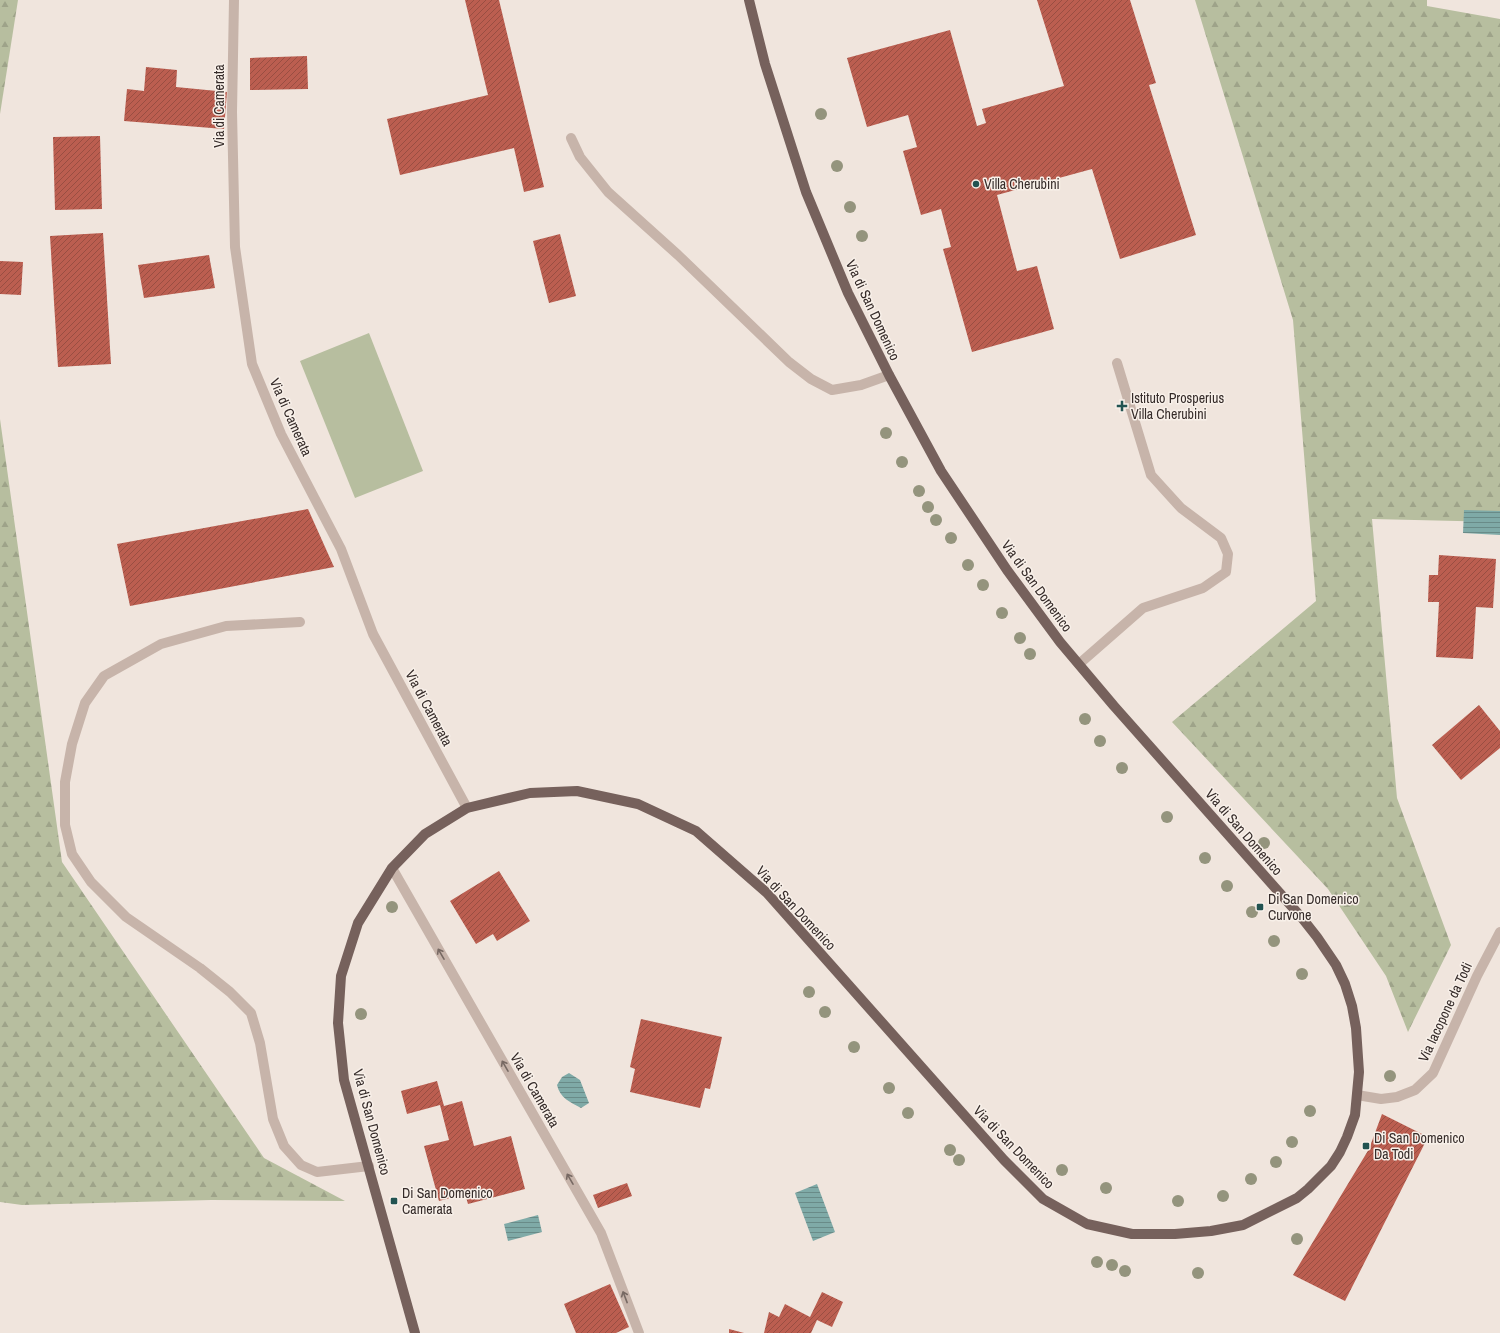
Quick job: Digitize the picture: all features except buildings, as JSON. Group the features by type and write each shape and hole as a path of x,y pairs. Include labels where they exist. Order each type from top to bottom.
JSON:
{"main road":[{"name":"Via di San Domenico","path":"415,1333 344,1080 338,1023 341,976 358,923 392,868 426,834 467,808 530,793 577,791 638,804 696,831 767,892 1004,1160 1043,1199 1087,1224 1132,1234 1176,1234 1211,1231 1243,1225 1297,1198 1308,1189 1331,1166 1340,1152 1355,1115 1359,1072 1356,1028 1352,1006 1345,984 1336,966 1317,937 1302,918 1124,717 1060,642 1007,570 940,471 889,375 848,293 806,192 765,64 749,0"}],"street":[{"name":"Via di Camerata","path":"234,0 232,112 235,247 252,364 281,434 341,549 373,634 467,808"},
{"path":"571,138 580,157 608,192 678,255 794,366 832,390 861,385 889,375"},
{"path":"1079,664 1143,608 1203,588 1226,572 1227,566 1228,554 1221,538 1181,508 1151,475 1117,363"},
{"path":"300,622 226,626 161,644 104,676 85,703 72,744 65,782 65,825 72,854 91,882 126,917 200,968 230,992 251,1013 260,1044 273,1119 284,1146 300,1165 318,1172 368,1166"},
{"name":"Via di Camerata","path":"392,868 601,1233 639,1333"},
{"name":"Via Iacopone da Todi","path":"1357,1094 1381,1099 1398,1098 1415,1090 1433,1073 1477,976 1500,932"}],"green space":[{"path":"0,0 18,0 0,114"},
{"path":"1195,0 1427,0 1427,6 1500,19 1500,522 1372,519 1397,798 1451,945 1408,1032 1386,976 1328,889 1172,722 1316,601 1293,320"},
{"path":"369,333 423,471 355,498 300,361"},
{"path":"0,419 62,862 264,1158 345,1201 211,1200 22,1205 0,1202"}],"water":[{"path":"1464,510 1500,511 1500,535 1463,533"},
{"path":"569,1073 580,1080 589,1103 581,1108 566,1099 558,1089 557,1085 562,1077"},
{"path":"817,1184 835,1232 813,1241 795,1193"},
{"path":"538,1215 542,1232 508,1241 504,1224"}],"place":[{"name":"Villa Cherubini","path":"976,184"},
{"name":"Istituto Prosperius Villa Cherubini","path":"1122,406"},
{"name":"Di San Domenico Curvone","path":"1260,907"},
{"name":"Di San Domenico Da Todi","path":"1366,1146"},
{"name":"Di San Domenico Camerata","path":"394,1201"}]}
